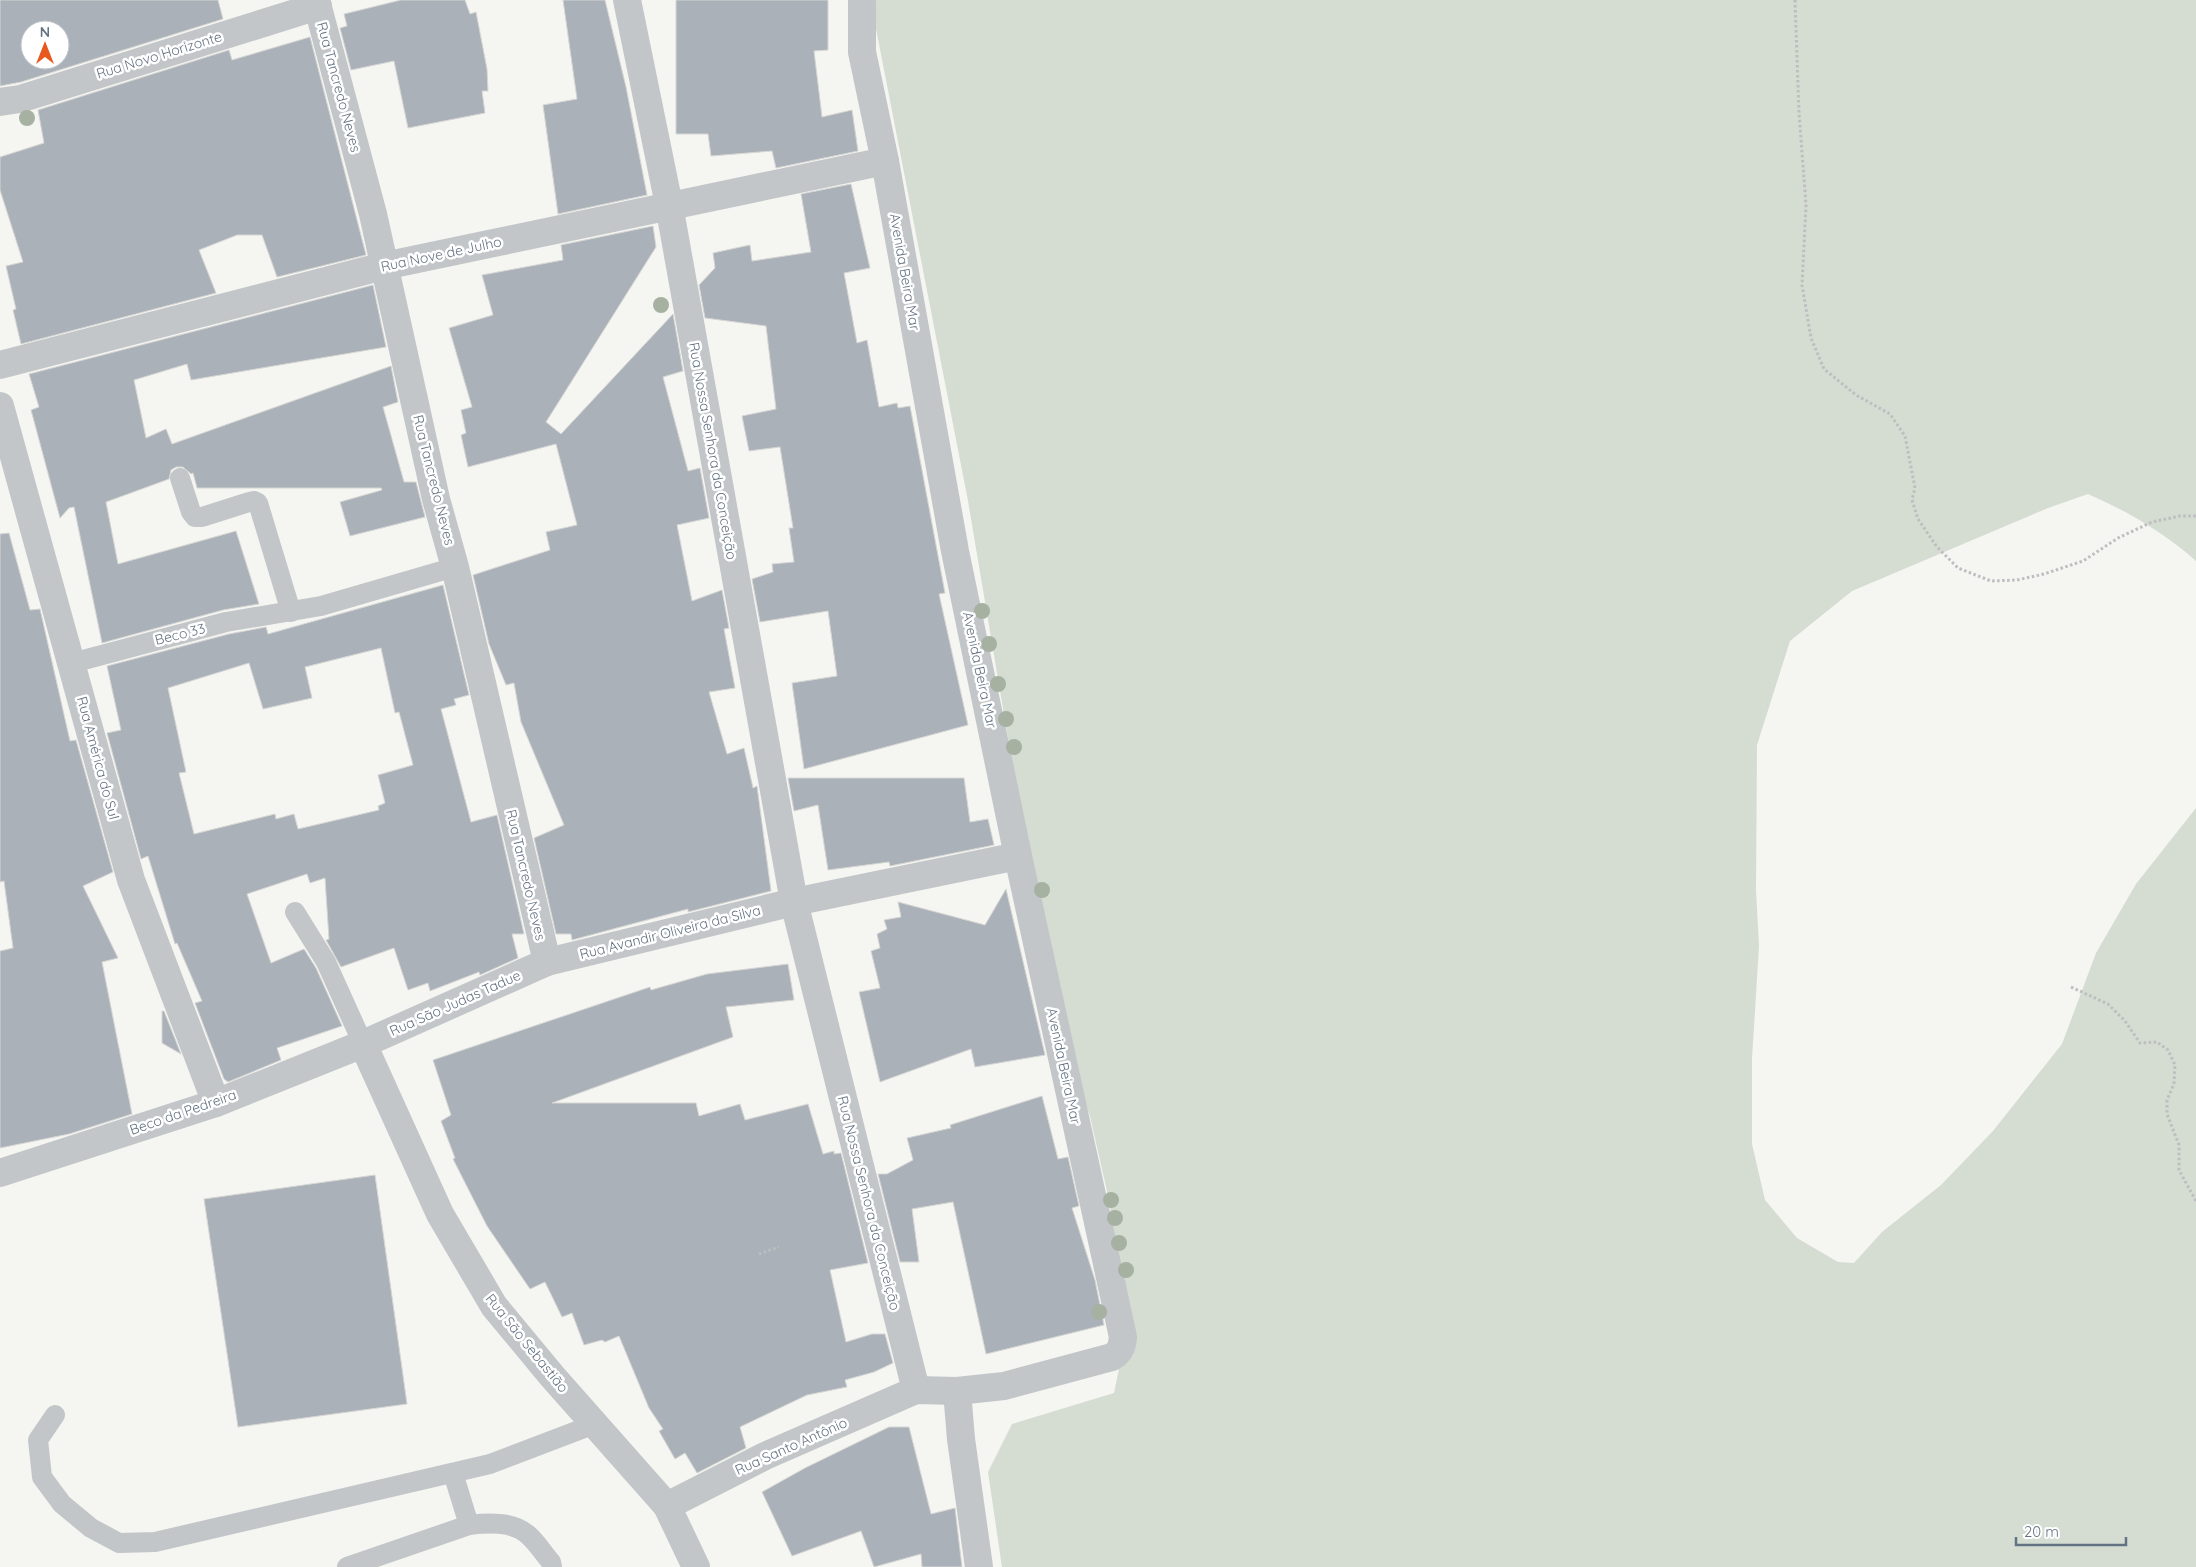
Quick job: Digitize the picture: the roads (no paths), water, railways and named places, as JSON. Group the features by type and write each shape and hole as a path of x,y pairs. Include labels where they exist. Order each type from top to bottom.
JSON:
{"street":[{"name":"Rua Nossa Senhora da Conceição","path":"627,0 669,205 794,902 916,1390"},
{"name":"Avenida Beira Mar","path":"862,0 862,52 885,161 955,551 1018,856 1123,1337 1120,1352 1112,1357 1004,1386 957,1391"},
{"name":"Rua Novo Horizonte","path":"0,102 20,99 317,3"},
{"name":"Rua Tancredo Neves","path":"317,3 373,214 436,499 455,568 547,962"},
{"name":"Rua Nove de Julho","path":"0,365 384,266 885,161"},
{"name":"Rua América do Sul","path":"0,406 131,880 216,1103"},
{"name":"Rua Avandir Oliveira da Silva","path":"547,962 794,902 1018,856"},
{"name":"Rua São Judas Tadue","path":"363,1044 547,962"},
{"name":"Beco da Pedreira","path":"0,1173 216,1103 363,1044"},
{"name":"Rua São Sebastião","path":"363,1044 440,1214 494,1306 667,1506 696,1567"},
{"path":"916,1390 957,1391 961,1439 979,1567"},
{"name":"Rua Santo Antônio","path":"667,1506 765,1456 916,1390"}],"lane":[{"path":"180,478 191,512 195,517 202,517 249,502 254,501 258,504 291,612"},
{"name":"Beco 33","path":"72,663 226,622 320,606 455,568"},
{"path":"295,912 326,962 363,1044"},
{"path":"55,1415 38,1440 42,1478 69,1510 90,1528 119,1543 155,1542 490,1464 595,1424"},
{"path":"453,1473 469,1525"},
{"path":"347,1567 469,1525 488,1523 511,1526 526,1533 551,1562 552,1567"}]}
